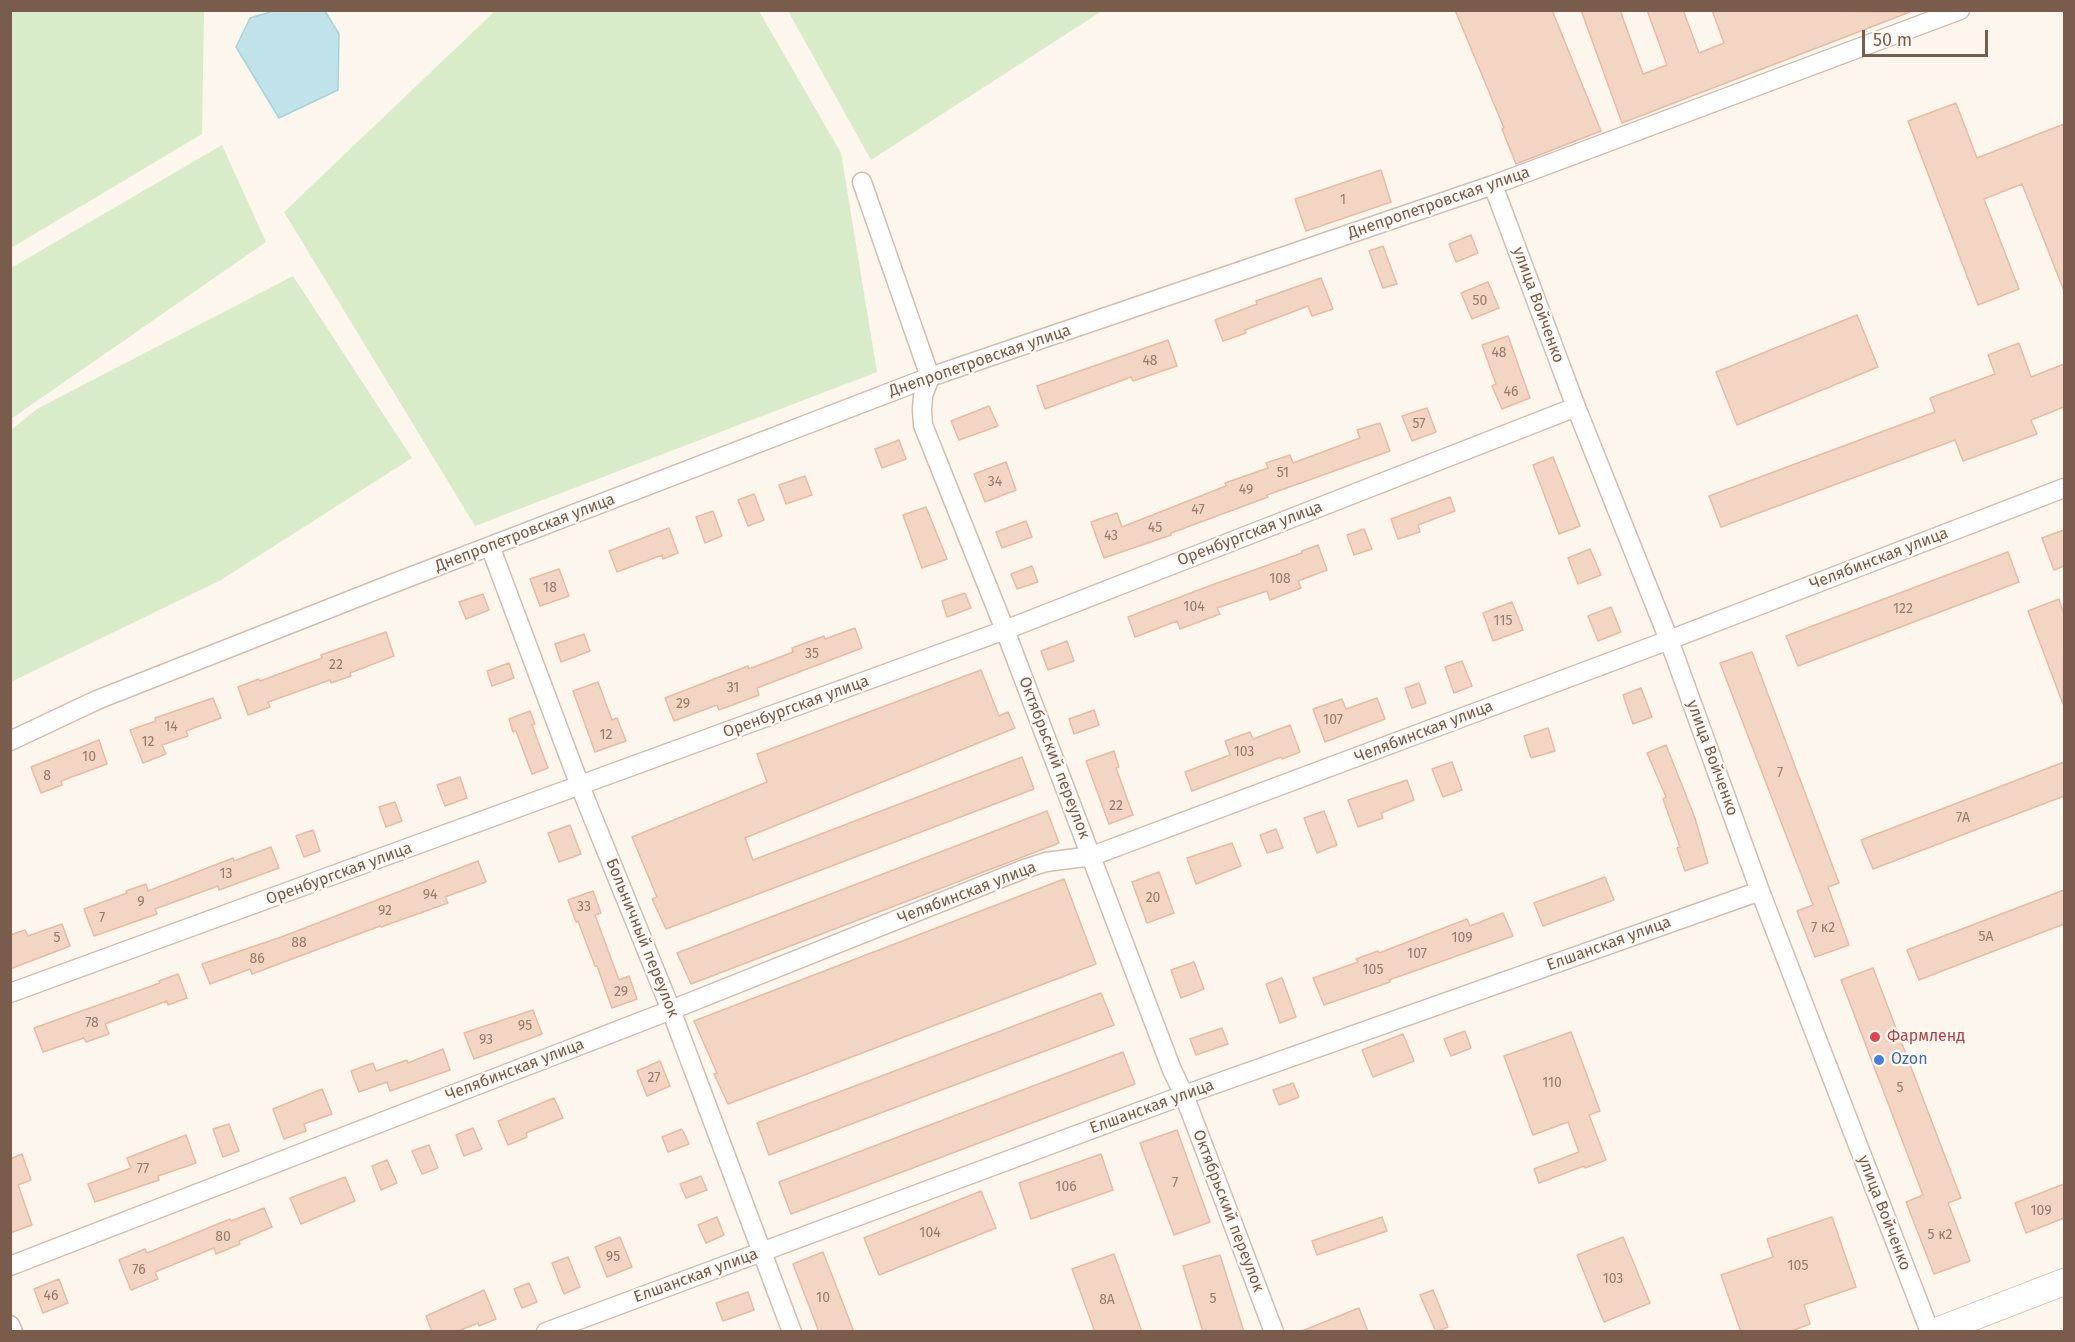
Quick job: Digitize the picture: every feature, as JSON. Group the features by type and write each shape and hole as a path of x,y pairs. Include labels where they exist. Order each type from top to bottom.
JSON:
{"street":[{"name":"Днепропетровская улица","path":"10,741 97,700 930,377 1493,185 1960,10"},
{"path":"862,182 930,377"},
{"name":"улица Войченко","path":"1493,185 1576,407 1669,640 1760,891 1929,1332"},
{"name":"Октябрьский переулок","path":"930,377 923,396 923,425 1005,630 1274,1332"},
{"name":"Оренбургская улица","path":"10,993 1005,630 1576,407"},
{"name":"Челябинская улица","path":"10,1266 671,1010 1024,869 1046,862 1092,856 1669,640 2064,488"},
{"name":"Больничный переулок","path":"490,546 580,786 671,1010 792,1332"},
{"name":"Елшанская улица","path":"546,1332 1184,1095 1760,891"},
{"path":"1934,1332 2064,1282"},
{"path":"10,1325 13,1332"}],"green space":[{"path":"10,11 204,11 202,134 11,248"},
{"path":"495,11 759,11 841,153 877,372 475,526 284,212"},
{"path":"788,11 1102,11 871,160"},
{"path":"222,145 266,242 11,419 11,268"},
{"path":"293,276 412,458 221,580 11,682 11,430 37,409"}],"water":[{"path":"277,10 325,11 339,34 338,90 279,118 236,47 250,18"}],"building":[{"path":"1455,10 1552,10 1601,131 1516,164 1502,129 1504,128"},
{"path":"1581,10 1620,10 1643,74 1667,65 1647,10 1683,10 1699,53 1724,43 1712,10 1910,12 1622,123"},
{"path":"1956,103 1977,158 2064,124 2064,291 2022,184 1984,199 2019,289 1978,305 1908,121"},
{"path":"1381,170 1391,202 1306,231 1295,199"},
{"path":"1471,235 1478,253 1456,262 1449,244"},
{"path":"1383,246 1397,284 1383,288 1369,251"},
{"path":"1321,278 1333,309 1312,316 1308,306 1223,341 1215,320 1257,304 1256,301"},
{"path":"1488,282 1499,308 1472,319 1461,293"},
{"path":"1857,315 1878,367 1737,425 1716,372"},
{"path":"1508,336 1530,398 1502,409 1492,386 1496,384 1482,345"},
{"path":"1168,340 1177,366 1133,381 1131,377 1045,409 1037,386"},
{"path":"2019,343 2031,377 2064,364 2064,407 2031,420 2037,434 1963,461 1955,440 1721,527 1709,496 1935,412 1930,398 1995,374 1988,355"},
{"path":"989,406 998,426 959,440 951,421"},
{"path":"1427,408 1436,432 1412,441 1402,416"},
{"path":"1380,423 1390,451 1267,495 1268,497 1171,533 1171,535 1104,558 1091,522 1117,513 1122,527 1226,486 1225,483 1268,468 1266,463 1290,455 1293,463 1360,438 1357,430"},
{"path":"899,440 906,459 882,468 875,449"},
{"path":"1553,457 1580,526 1559,534 1533,465"},
{"path":"1006,462 1016,490 985,502 974,474"},
{"path":"805,476 812,495 786,504 779,485"},
{"path":"754,494 764,520 748,526 738,500"},
{"path":"1450,497 1455,511 1418,525 1420,532 1398,539 1391,519"},
{"path":"926,507 947,559 922,568 903,515"},
{"path":"713,511 722,536 705,543 696,517"},
{"path":"1026,521 1032,537 1002,548 996,532"},
{"path":"669,528 678,553 663,559 662,555 617,572 609,551"},
{"path":"1364,529 1372,549 1354,555 1347,535"},
{"path":"2064,530 2064,566 2054,570 2042,538"},
{"path":"1318,545 1327,570 1298,581 1301,588 1270,600 1267,591 1217,608 1220,614 1180,629 1177,621 1135,637 1128,617 1302,553"},
{"path":"1590,549 1601,575 1578,584 1568,558"},
{"path":"2008,552 2019,582 1798,666 1786,636"},
{"path":"1032,566 1038,582 1017,589 1011,574"},
{"path":"559,569 569,596 540,606 530,579"},
{"path":"965,593 971,608 947,617 942,601"},
{"path":"483,594 489,610 466,619 459,602"},
{"path":"2059,599 2064,615 2063,704 2028,611"},
{"path":"1512,602 1523,630 1493,641 1483,613"},
{"path":"1611,607 1621,632 1598,641 1588,616"},
{"path":"855,628 862,648 757,688 759,695 719,710 717,705 674,721 665,698 748,666 749,669 793,652 792,648 824,636 825,639"},
{"path":"386,632 394,656 350,673 351,676 331,683 330,680 268,702 270,707 248,715 238,687 322,658 321,655"},
{"path":"584,634 590,651 561,662 555,644"},
{"path":"1067,641 1074,661 1048,670 1041,651"},
{"path":"1752,652 1839,883 1828,887 1849,945 1815,957 1797,911 1813,905 1720,663"},
{"path":"1462,661 1472,686 1454,693 1445,667"},
{"path":"509,663 514,678 492,686 487,671"},
{"path":"981,670 999,716 1008,712 1015,728 745,838 753,860 1022,757 1034,789 666,929 652,899 657,897 632,837 767,782 757,754"},
{"path":"598,682 612,720 617,718 626,741 595,752 573,691"},
{"path":"1419,683 1426,703 1412,708 1405,688"},
{"path":"1641,688 1652,717 1633,724 1623,695"},
{"path":"213,698 221,718 186,731 188,736 162,745 166,754 143,763 130,730 156,721 155,718"},
{"path":"1377,698 1385,719 1325,742 1313,709 1342,699 1346,709"},
{"path":"1094,710 1099,725 1074,734 1069,719"},
{"path":"530,711 535,724 532,725 548,768 532,774 516,731 513,732 509,719"},
{"path":"1290,725 1300,752 1192,791 1185,772 1230,755 1225,741 1250,732 1253,739"},
{"path":"1548,728 1555,751 1531,758 1524,736"},
{"path":"99,740 107,764 61,781 62,785 41,793 31,767"},
{"path":"1666,745 1695,818 1708,863 1685,871 1677,848 1680,847 1663,799 1666,797 1647,753"},
{"path":"1114,751 1119,767 1116,768 1133,815 1109,824 1086,761"},
{"path":"1452,762 1462,790 1443,797 1432,769"},
{"path":"2064,762 2064,796 1873,869 1861,840"},
{"path":"460,777 467,798 445,806 437,785"},
{"path":"1407,780 1414,800 1381,813 1383,818 1358,827 1348,800"},
{"path":"395,802 402,821 386,827 379,807"},
{"path":"1047,811 1059,843 691,984 677,953"},
{"path":"1324,811 1337,845 1317,853 1304,818"},
{"path":"570,825 581,854 559,862 548,833"},
{"path":"1276,829 1283,848 1267,853 1260,835"},
{"path":"313,830 320,851 304,857 296,836"},
{"path":"1232,843 1241,866 1196,884 1187,858"},
{"path":"271,847 279,868 219,890 218,886 155,909 157,914 94,936 84,909 146,884 148,891 233,858 234,861"},
{"path":"478,861 486,882 445,897 448,903 252,974 250,969 210,984 202,964 284,936"},
{"path":"1159,872 1174,913 1147,923 1132,882"},
{"path":"1605,877 1614,900 1543,926 1534,903"},
{"path":"1064,879 1096,964 728,1104 694,1021"},
{"path":"2064,890 2064,924 1919,980 1907,950"},
{"path":"593,891 601,913 595,915 619,980 629,976 637,999 612,1008 597,966 595,966 568,900"},
{"path":"1503,913 1513,936 1324,1005 1313,978 1358,962 1356,959 1378,951 1379,953 1467,919 1470,926"},
{"path":"62,924 70,946 10,969 10,935 25,930 28,936"},
{"path":"1194,962 1204,989 1181,998 1171,970"},
{"path":"1873,968 1961,1198 1948,1203 1970,1261 1934,1274 1906,1202 1923,1195 1841,980"},
{"path":"178,974 187,998 168,1005 167,1001 105,1024 109,1034 86,1042 84,1038 43,1052 34,1028 160,983 159,981"},
{"path":"1282,978 1296,1017 1280,1023 1266,984"},
{"path":"1101,993 1114,1025 769,1155 757,1123"},
{"path":"533,1010 542,1034 474,1059 464,1033"},
{"path":"1222,1028 1228,1044 1196,1055 1190,1039"},
{"path":"1465,1031 1471,1048 1451,1056 1444,1039"},
{"path":"1571,1032 1600,1111 1589,1115 1606,1160 1539,1183 1534,1169 1579,1152 1568,1122 1533,1135 1504,1056"},
{"path":"1403,1034 1414,1061 1373,1077 1362,1050"},
{"path":"443,1049 450,1070 390,1091 387,1082 359,1092 351,1071 373,1063 376,1071 407,1060 408,1063"},
{"path":"1123,1052 1135,1084 791,1214 779,1182"},
{"path":"660,1061 670,1086 647,1096 637,1071"},
{"path":"1293,1083 1299,1097 1279,1105 1273,1090"},
{"path":"322,1089 332,1114 304,1124 306,1131 284,1139 273,1109"},
{"path":"554,1098 563,1118 526,1133 527,1137 508,1145 498,1121"},
{"path":"229,1124 239,1151 223,1157 213,1129"},
{"path":"473,1128 482,1149 464,1156 456,1135"},
{"path":"682,1129 689,1144 668,1152 662,1137"},
{"path":"1177,1130 1210,1222 1174,1235 1140,1143"},
{"path":"186,1135 196,1163 158,1176 159,1180 95,1202 88,1184 131,1168 127,1158"},
{"path":"429,1145 438,1168 422,1174 412,1151"},
{"path":"22,1154 31,1180 18,1185 32,1225 10,1233 10,1159"},
{"path":"1101,1154 1113,1190 1031,1219 1019,1183"},
{"path":"387,1160 397,1183 381,1190 372,1166"},
{"path":"701,1176 707,1190 686,1198 680,1184"},
{"path":"345,1177 355,1201 301,1224 290,1198"},
{"path":"2064,1184 2064,1218 2026,1233 2015,1203"},
{"path":"981,1191 996,1228 879,1275 864,1238"},
{"path":"264,1208 272,1227 216,1254 214,1248 155,1272 158,1279 131,1290 119,1260 145,1249 147,1253 230,1219 231,1221"},
{"path":"717,1217 724,1235 706,1243 698,1225"},
{"path":"1382,1217 1387,1231 1317,1255 1312,1241"},
{"path":"1832,1217 1856,1287 1804,1305 1810,1324 1789,1332 1741,1332 1721,1275 1773,1257 1767,1239"},
{"path":"620,1237 632,1267 607,1277 595,1247"},
{"path":"1623,1237 1650,1303 1604,1322 1577,1255"},
{"path":"823,1252 854,1332 819,1332 793,1264"},
{"path":"1114,1254 1142,1332 1095,1332 1072,1269"},
{"path":"1220,1255 1244,1332 1203,1332 1183,1266"},
{"path":"568,1257 580,1287 564,1294 552,1263"},
{"path":"59,1279 68,1303 43,1313 34,1289"},
{"path":"529,1283 537,1302 522,1308 514,1289"},
{"path":"484,1290 496,1319 456,1332 432,1332 426,1316"},
{"path":"1433,1290 1448,1327 1436,1332 1420,1295"},
{"path":"748,1292 754,1310 723,1321 716,1303"},
{"path":"1359,1308 1368,1332 1302,1332 1302,1331"}],"place":[{"name":"Фармленд","path":"1875,1037"},
{"name":"Ozon","path":"1879,1060"}]}
